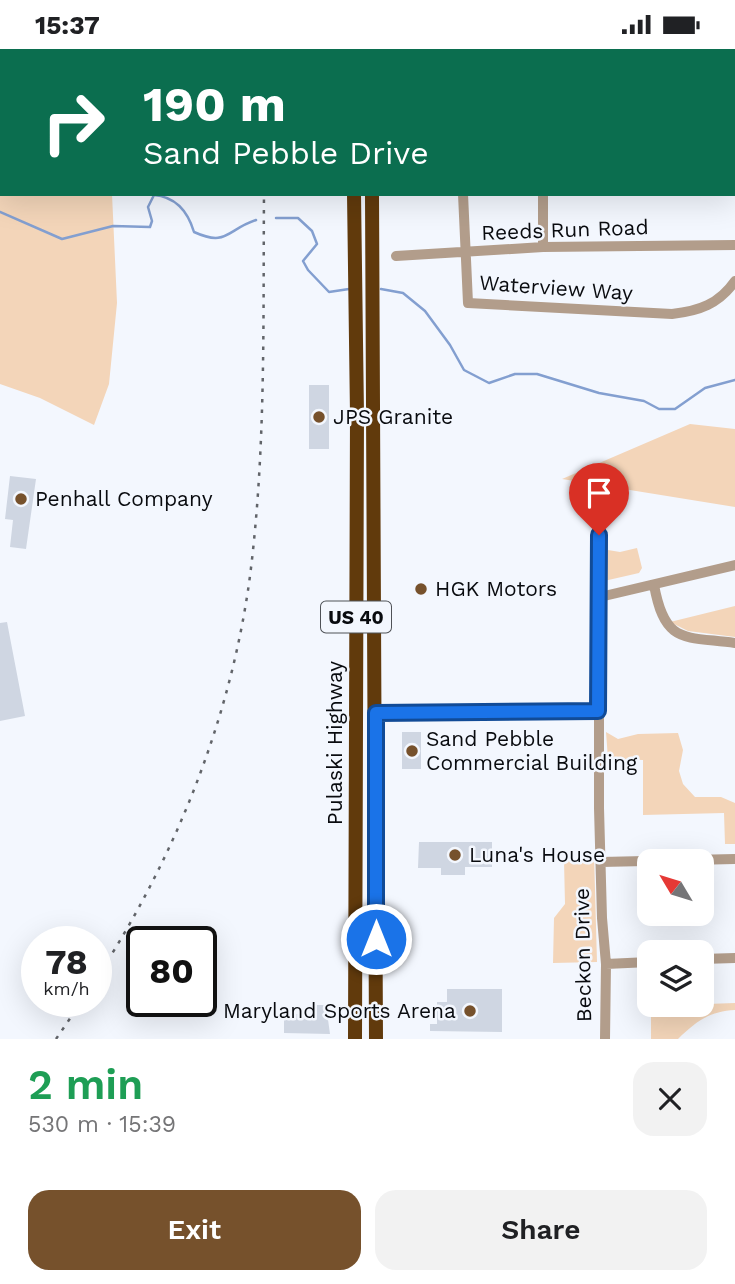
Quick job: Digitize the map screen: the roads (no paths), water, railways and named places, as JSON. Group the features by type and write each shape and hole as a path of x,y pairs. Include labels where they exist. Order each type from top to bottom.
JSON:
{"highway":[{"name":"Pulaski Highway","path":"354,196 357,414 355,1039"},
{"name":"Pulaski Highway","path":"372,196 376,1039"}],"street":[{"name":"Waterview Way","path":"464,196 468,303 528,309 672,314 705,308 718,300 735,281"},
{"path":"543,196 543,247"},
{"name":"Reeds Run Road","path":"396,256 543,247 735,245"},
{"name":"Beckon Drive","path":"599,535 598,711 606,964 604,1039"},
{"path":"600,597 735,565"},
{"path":"654,585 660,610 671,628 692,640 735,643"},
{"path":"376,713 598,711"},
{"path":"601,862 735,859"},
{"path":"714,959 735,958"},
{"path":"606,964 637,963"}],"waterway":[{"path":"0,212 62,239 113,226 150,227 152,221 148,207 154,196"},
{"path":"162,196 175,202 185,212 194,232 205,236 220,237 256,220"},
{"path":"276,218 298,218 312,231 317,244 303,261 329,292 349,289"},
{"path":"381,289 403,293 425,311 450,345 464,370 489,383 515,374 537,374 599,393 644,401 659,409 675,409 705,388 735,380"}],"railway":[{"path":"112,954 151,885 196,786 229,682 241,629 250,576 259,481 263,385 264,196"},
{"path":"56,1039 71,1017"}],"place":[{"name":"JPS Granite","path":"319,417"},
{"name":"Penhall Company","path":"21,499"},
{"name":"HGK Motors","path":"421,589"},
{"name":"Sand Pebble Commercial Building","path":"412,751"},
{"name":"Luna's House","path":"455,855"},
{"name":"Maryland Sports Arena","path":"470,1011"}]}
